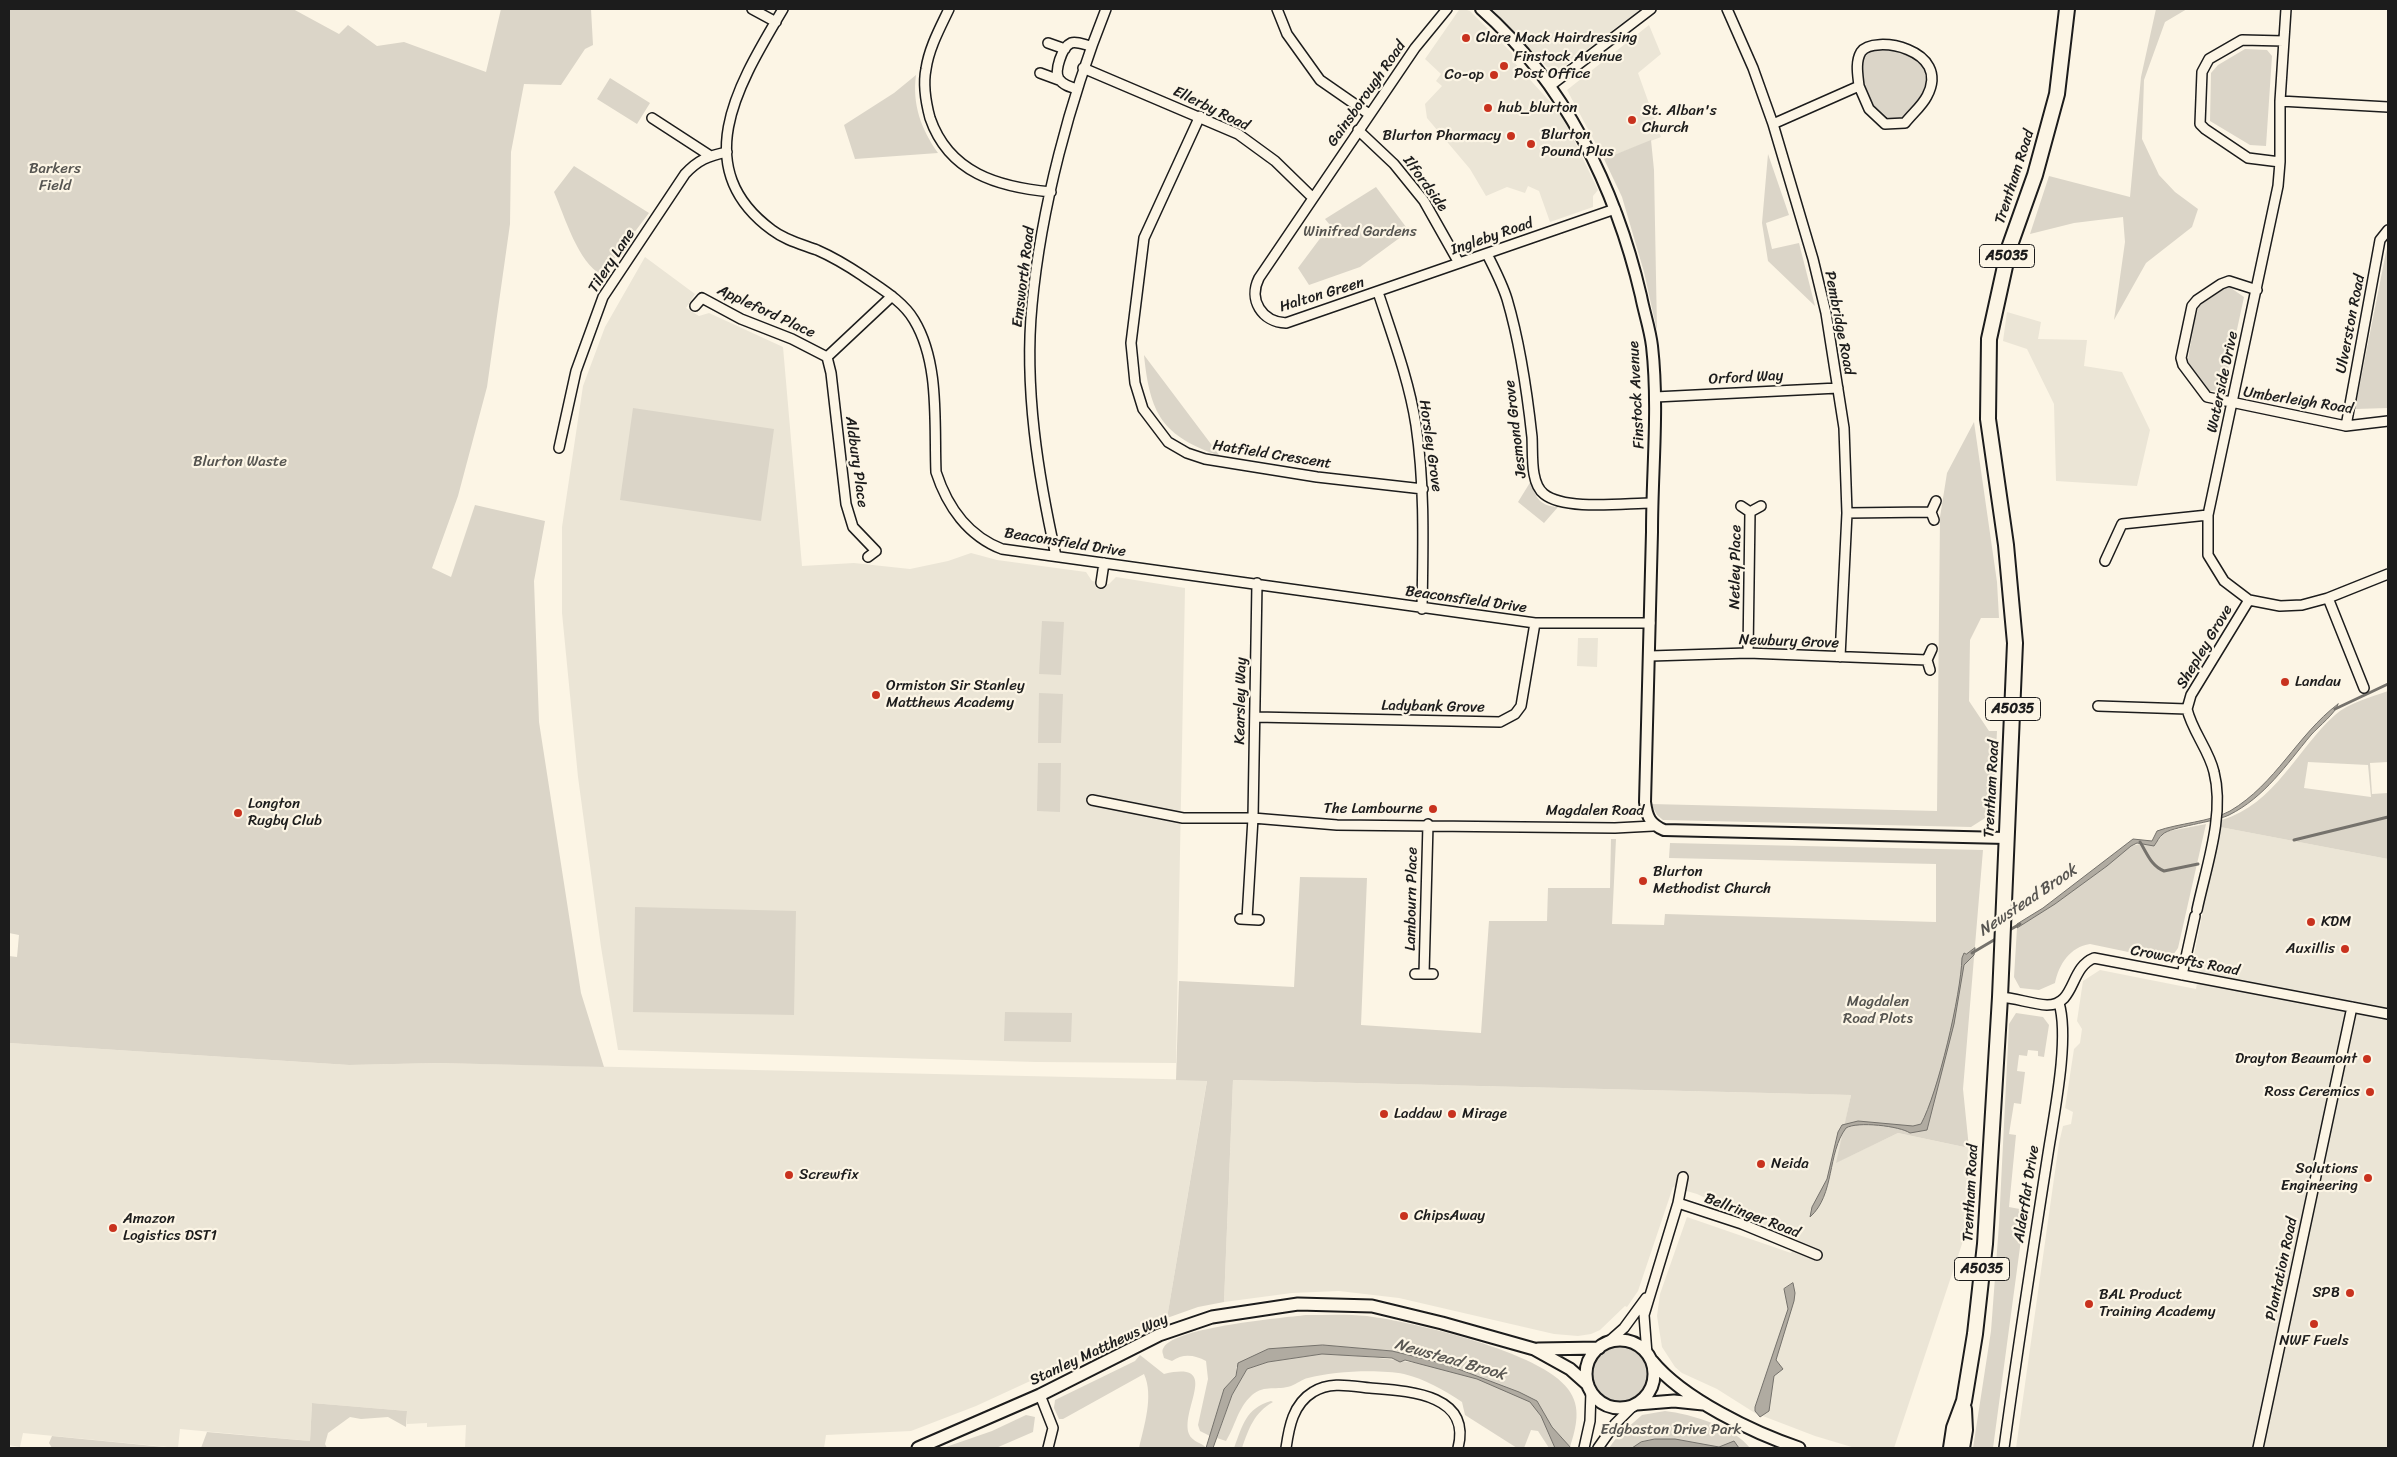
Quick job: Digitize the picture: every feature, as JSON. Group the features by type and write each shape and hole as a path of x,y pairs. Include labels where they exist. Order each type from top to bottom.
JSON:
{"main road":[{"name":"Trentham Road","path":"1962,1448 1965,1430 1964,1401 1978,1308 1984,1244 2000,997 2000,955 2016,643 2006,545 1988,419 1989,339 2010,248 2035,175 2057,94 2067,9"},
{"name":"Stanley Matthews Way","path":"918,1448 1040,1394 1160,1335 1212,1317 1298,1304 1372,1306 1442,1323 1534,1349 1570,1369 1589,1388"},
{"path":"1703,1404 1674,1400 1622,1408 1606,1406 1589,1388 1586,1376 1588,1362 1603,1346 1621,1340 1631,1342 1668,1376 1703,1404 1772,1439 1799,1448"},
{"name":"Stanley Matthews Way","path":"1534,1349 1603,1346"},
{"path":"1635,1405 1647,1394 1653,1381 1653,1367 1648,1356"},
{"name":"Trentham Road","path":"1951,1448 1954,1428 1964,1401"}],"street":[{"path":"752,9 776,22"},
{"name":"Beaconsfield Drive","path":"783,9 752,65 732,107 727,126 729,171 738,192 749,208 765,224 786,239 818,251 847,265 892,296 913,318 926,351 932,379 936,472 948,501 960,519 986,542 1002,549 1422,609 1535,623 1650,624"},
{"path":"949,9 931,48 925,70 927,106 942,143 962,165 984,177 1024,189 1051,192"},
{"name":"Emsworth Road","path":"1056,556 1046,511 1032,411 1030,353 1033,296 1051,192 1077,89 1083,68 1106,9"},
{"path":"1278,9 1288,34 1320,80 1369,114"},
{"name":"Gainsborough Road","path":"1313,198 1415,48 1447,9"},
{"name":"Finstock Avenue","path":"1481,9 1550,86 1571,118 1599,172 1615,209 1632,257 1652,344 1655,397 1645,802 1647,816 1653,826"},
{"path":"1550,86 1651,9"},
{"name":"Pembridge Road","path":"1727,9 1753,68 1773,124 1815,268 1826,313 1844,428 1847,513 1840,657"},
{"name":"Waterside Drive","path":"2286,9 2280,101 2278,186 2208,515 2208,555 2224,581 2249,600 2280,606 2302,605 2328,598 2388,574"},
{"path":"2280,162 2248,158 2205,129 2200,124 2199,116 2202,72 2209,58 2242,40 2284,41"},
{"path":"1077,89 1066,86 1060,80 1057,72 1065,49 1070,44 1078,42 1091,46"},
{"path":"1048,43 1065,49"},
{"path":"1878,44 1891,45 1921,56 1930,65 1933,74 1928,96 1905,123 1885,124 1869,109 1859,86 1858,70 1862,51 1868,46 1878,44"},
{"name":"Ellerby Road","path":"1083,68 1200,116 1238,134 1274,161 1313,198"},
{"path":"1040,73 1060,80"},
{"path":"1773,124 1859,86"},
{"path":"2280,101 2388,107"},
{"name":"Hatfield Crescent","path":"1200,116 1144,238 1132,343 1135,383 1143,409 1168,442 1187,453 1205,459 1317,477 1423,489"},
{"path":"652,118 709,156"},
{"name":"Ilfordside","path":"1358,130 1394,164 1424,202 1459,263"},
{"name":"Tilery Lane","path":"558,448 576,371 603,297 685,174 696,162 709,156 727,152"},
{"name":"Halton Green","path":"1313,198 1255,286 1255,301 1263,314 1270,320 1286,323 1378,292"},
{"name":"Ingleby Road","path":"1378,292 1615,209"},
{"name":"Ulverston Road","path":"2346,426 2380,240 2388,230"},
{"name":"Jesmond Grove","path":"1487,254 1506,297 1518,344 1529,411 1536,483 1543,494 1552,499 1571,504 1652,503"},
{"name":"Umberleigh Road","path":"2257,290 2229,281 2197,300 2192,306 2181,358 2183,365 2207,397 2233,404 2346,426 2388,421"},
{"name":"Horsley Grove","path":"1378,292 1401,362 1416,423 1423,489 1422,609"},
{"path":"827,357 892,296"},
{"name":"Appleford Place","path":"695,306 702,298 740,319 792,339 827,357"},
{"name":"Aldbury Place","path":"827,357 831,373 846,504 853,527 876,551 868,557"},
{"name":"Orford Way","path":"1655,397 1838,388"},
{"path":"1847,513 1933,516 1936,501"},
{"name":"Netley Place","path":"1741,506 1750,512"},
{"name":"Netley Place","path":"1750,512 1761,506"},
{"name":"Netley Place","path":"1748,653 1750,512"},
{"path":"2105,561 2122,524 2208,515"},
{"path":"1101,583 1104,563"},
{"name":"Kearsley Way","path":"1257,584 1253,818 1243,919 1259,920"},
{"path":"2328,598 2364,688"},
{"name":"Shepley Grove","path":"2187,709 2191,695 2249,600"},
{"name":"Ladybank Grove","path":"1254,717 1500,722 1507,720 1521,706 1535,623"},
{"path":"1930,670 1927,660 1932,649"},
{"name":"Newbury Grove","path":"1650,656 1748,653 1927,660"},
{"path":"2098,706 2187,709 2193,728 2214,769 2218,810 2182,975"},
{"name":"Magdalen Road","path":"1092,800 1183,818 1253,818 1337,824 1615,828 1653,826 1664,830 2006,838"},
{"name":"Lambourn Place","path":"1424,974 1428,824"},
{"name":"Crowcrofts Road","path":"2059,1003 2071,989 2075,975 2080,967 2086,961 2094,958 2388,1014"},
{"path":"2000,997 2046,1005 2059,1003"},
{"name":"Alderflat Drive","path":"2004,1448 2056,1096 2063,1032 2063,1017 2059,1003"},
{"name":"Plantation Road","path":"2258,1448 2352,1007"},
{"path":"1648,1356 1644,1314 1678,1203 1683,1177"},
{"name":"Bellringer Road","path":"1678,1203 1742,1224 1817,1255"},
{"path":"1603,1346 1624,1328 1649,1293"},
{"path":"1286,1448 1290,1424 1300,1405 1313,1392 1333,1385 1413,1391 1435,1398 1454,1414 1458,1425 1458,1448"},
{"path":"1584,1448 1590,1420 1589,1388"},
{"path":"1040,1394 1053,1428 1048,1448"},
{"path":"1598,1448 1615,1424 1635,1405"}],"shaded area":[{"path":"1492,9 1641,9 1558,71 1547,67"},
{"path":"1459,10 1470,11 1512,53 1514,62 1562,115 1598,190 1593,196 1593,207 1550,222 1539,191 1528,186 1525,193 1507,187 1486,196 1470,169 1427,118 1425,104 1442,86 1436,81 1441,74 1425,59"},
{"path":"1649,25 1661,54 1638,73 1661,137 1604,159 1567,90"},
{"name":"Ormiston Sir Stanley Matthews Academy","path":"645,257 695,294 686,308 699,316 709,313 783,347 802,566 854,563 910,569 948,561 971,553 997,560 1086,572 1092,581 1109,584 1116,577 1185,588 1176,1063 1036,1062 618,1050 601,947 578,777 562,613 562,527 583,386 605,327"},
{"path":"2007,312 2041,322 2038,339 2087,340 2084,366 2122,372 2150,430 2137,486 2056,481 2054,404 2027,349 2003,341"},
{"path":"1578,638 1598,638 1597,667 1577,666"},
{"path":"2338,704 2331,715 2311,735 2274,780 2242,808 2222,818 2167,831 2154,846 2137,843 2131,846 2055,904 2017,928 2017,924 2043,908 2133,839 2152,841 2157,831 2222,815 2246,800 2274,773 2323,716"},
{"path":"2220,827 2388,859 2388,1448 2016,1448 2059,1143 2063,1126 2071,1124 2073,1112 2065,1108 2074,1049 2080,1043 2082,1029 2077,1021 2083,981 2100,970 2196,989 2200,966 2193,960"},
{"path":"1975,948 1974,955 1964,965 1954,1024 1927,1130 1910,1133 1897,1128 1878,1125 1859,1125 1846,1128 1836,1149 1824,1197 1810,1217 1812,1207 1827,1179 1838,1132 1842,1125 1858,1121 1913,1126 1921,1124 1928,1109 1948,1043 1958,995 1962,958 1964,953 1966,954"},
{"path":"9,1043 349,1065 438,1063 1207,1080 1167,1318 976,1406 911,1431 826,1435 824,1448 465,1448 466,1425 427,1427 427,1423 407,1424 407,1411 312,1403 310,1441 180,1429 178,1448 23,1433 20,1447 9,1445"},
{"path":"1233,1080 1851,1095 1837,1162 1898,1133 1969,1148 1974,1179 1971,1217 1894,1448 1855,1448 1815,1436 1755,1413 1717,1389 1682,1373 1675,1367 1662,1347 1657,1316 1660,1294 1687,1217 1791,1253 1797,1236 1788,1236 1697,1194 1673,1187 1638,1291 1627,1307 1625,1306 1600,1330 1591,1334 1578,1336 1554,1334 1399,1298 1339,1291 1292,1293 1224,1302"},
{"path":"1793,1283 1794,1301 1776,1360 1783,1369 1774,1376 1769,1411 1760,1417 1755,1411 1755,1407 1788,1309 1784,1289"},
{"path":"1323,1345 1392,1351 1445,1364 1519,1392 1537,1401 1552,1427 1571,1448 1555,1448 1541,1416 1530,1402 1477,1379 1405,1360 1400,1362 1392,1358 1322,1354 1268,1362 1247,1369 1232,1395 1213,1448 1206,1448 1224,1389 1236,1376 1238,1363 1268,1349"},
{"path":"1655,1439 1675,1439 1719,1447 1734,1441 1739,1448 1632,1448 1641,1442"}],"green space":[{"name":"Blurton Waste","path":"9,9 293,9 339,34 348,25 377,46 404,42 486,72 501,9 591,9 593,45 585,49 561,85 524,84 511,152 510,224 487,387 458,496 432,568 451,577 475,505 545,521 534,581 539,722 581,993 604,1067 438,1063 349,1065 9,1043 9,956 17,957 19,935 9,933"},
{"path":"2156,9 2187,9 2165,22 2144,80 2142,139 2159,175 2175,192 2198,209 2192,227 2146,263 2114,320 2125,242 2123,217 2074,223 2030,234 2049,176 2130,197 2141,77"},
{"path":"1890,47 1920,57 1930,74 1925,95 1904,121 1885,122 1871,108 1862,86 1863,62 1869,48"},
{"path":"2245,49 2267,50 2272,56 2266,146 2250,145 2210,121 2211,73 2218,65"},
{"path":"916,75 915,96 919,116 927,135 938,153 855,159 844,125 894,93"},
{"path":"610,78 650,103 637,124 597,99"},
{"path":"1651,140 1654,170 1657,331 1644,272 1622,197 1604,159"},
{"path":"1768,154 1789,215 1766,223 1772,249 1799,243 1815,306 1768,261 1762,223"},
{"path":"574,166 649,213 602,275 593,269 579,250 554,192"},
{"name":"Winifred Gardens","path":"1376,187 1409,231 1360,267 1309,285 1298,268 1330,225 1325,219"},
{"path":"2388,246 2388,408 2355,409 2386,252"},
{"path":"2228,286 2244,297 2224,390 2208,391 2191,370 2188,359 2195,319 2199,306"},
{"path":"1144,355 1220,456 1184,440 1162,420 1155,408 1150,393"},
{"path":"633,408 774,429 761,521 620,500"},
{"path":"1974,422 1997,582 1999,618 1981,618 1970,640 1969,701 1989,731 1997,731 1993,813 1971,827 1663,820 1657,815 1651,804 1937,811 1940,517 1947,473"},
{"path":"1531,481 1534,492 1539,500 1547,505 1558,507 1544,523 1518,502"},
{"path":"1042,621 1064,622 1061,675 1039,674"},
{"path":"2388,691 2388,762 2370,763 2372,794 2388,793 2388,859 2220,827 2222,820 2241,812 2257,802 2271,789 2335,715 2353,704","holes":["2308,762 2368,765 2371,797 2304,788"]},
{"path":"1039,693 1063,694 1061,743 1038,743"},
{"path":"1038,763 1061,763 1060,812 1037,811"},
{"path":"2206,824 2178,948 2171,958 2157,958 2090,944 2077,949 2066,958 2059,969 2055,983 2039,990 2020,988 2014,977 2017,928 2055,904 2131,846 2159,840 2164,832"},
{"name":"Magdalen Road Plots","path":"1611,839 1616,839 1612,924 1664,925 1665,914 1936,922 1936,864 1669,858 1670,843 1983,850 1963,1089 1969,1148 1898,1133 1836,1163 1851,1095 1233,1080 1224,1302 1198,1307 1167,1318 1207,1081 1176,1080 1179,981 1294,987 1300,877 1367,878 1361,1025 1481,1033 1489,921 1547,921 1548,888 1610,888"},
{"path":"635,907 796,911 794,1015 633,1012"},
{"path":"1005,1012 1072,1013 1071,1042 1004,1041"},
{"path":"2016,1013 2043,1017 2049,1025 2044,1057 2038,1056 2038,1051 2028,1050 2027,1056 2019,1055 2017,1071 2025,1072 2021,1104 2014,1103 2009,1134 2016,1135 2009,1207 2025,1210 1993,1448 1973,1448 1991,1331 1999,1224 2009,1024"},
{"path":"1306,1315 1367,1316 1388,1319 1475,1341 1532,1363 1554,1375 1568,1389 1572,1396 1575,1403 1576,1418 1570,1447 1552,1427 1537,1401 1445,1364 1392,1351 1323,1345 1236,1367 1236,1376 1224,1389 1210,1436 1200,1431 1198,1425 1208,1379 1206,1361 1198,1357 1189,1356 1176,1358 1172,1361 1164,1358 1162,1351 1164,1347 1173,1340 1208,1329"},
{"path":"1615,1347 1625,1347 1635,1351 1643,1359 1647,1374 1643,1389 1635,1397 1625,1401 1615,1401 1605,1397 1597,1389 1593,1379 1593,1369 1597,1359 1605,1351"},
{"path":"1322,1354 1369,1357 1415,1363 1461,1373 1483,1381 1524,1398 1534,1405 1545,1423 1555,1448 1549,1448 1538,1431 1531,1430 1524,1448 1517,1448 1465,1415 1462,1402 1441,1389 1412,1376 1394,1372 1330,1374 1306,1379 1286,1387 1262,1390 1247,1400 1226,1441 1217,1438 1232,1395 1247,1369 1268,1362"},
{"path":"1140,1355 1164,1374 1181,1372 1191,1374 1195,1380 1195,1389 1189,1412 1189,1434 1190,1437 1206,1448 1139,1448 1148,1401 1147,1383 1144,1374 1063,1419 1059,1419 1054,1408 1055,1400 1135,1361"},
{"path":"1273,1402 1261,1411 1253,1422 1242,1448 1234,1448 1250,1413 1262,1404"},
{"path":"312,1403 407,1411 406,1427 388,1417 361,1419 350,1417 328,1433 325,1444 327,1448 201,1448 207,1432 310,1441"},
{"name":"Edgbaston Drive Park","path":"1665,1411 1699,1418 1723,1428 1734,1434 1750,1448 1609,1448 1617,1437 1642,1415"},
{"path":"1026,1415 1035,1417 1033,1432 996,1448 943,1448 992,1431"},
{"path":"52,1436 174,1448 52,1448 49,1443"}],"waterway":[{"name":"Newstead Brook","path":"2335,709 2388,684"},
{"path":"2294,840 2388,817"},
{"path":"2140,842 2153,863 2164,871 2198,864"},
{"name":"Newstead Brook","path":"2006,932 2020,924"},
{"name":"Newstead Brook","path":"1972,953 1999,937"}],"place":[{"name":"Clare Mack Hairdressing","path":"1466,38"},
{"name":"Finstock Avenue Post Office","path":"1504,66"},
{"name":"Co-op","path":"1494,75"},
{"name":"hub_blurton","path":"1488,108"},
{"name":"St. Alban's Church","path":"1632,120"},
{"name":"Blurton Pharmacy","path":"1511,136"},
{"name":"Blurton Pound Plus","path":"1531,144"},
{"name":"Landau","path":"2285,682"},
{"name":"Ormiston Sir Stanley Matthews Academy","path":"876,695"},
{"name":"The Lambourne","path":"1433,809"},
{"name":"Longton Rugby Club","path":"238,813"},
{"name":"Blurton Methodist Church","path":"1643,881"},
{"name":"KDM","path":"2311,922"},
{"name":"Auxillis","path":"2345,949"},
{"name":"Drayton Beaumont","path":"2367,1059"},
{"name":"Ross Ceremics","path":"2370,1092"},
{"name":"Laddaw","path":"1384,1114"},
{"name":"Mirage","path":"1452,1114"},
{"name":"Neida","path":"1761,1164"},
{"name":"Screwfix","path":"789,1175"},
{"name":"Solutions Engineering","path":"2368,1178"},
{"name":"ChipsAway","path":"1404,1216"},
{"name":"Amazon Logistics DST1","path":"113,1228"},
{"name":"SPB","path":"2350,1293"},
{"name":"BAL Product Training Academy","path":"2089,1304"},
{"name":"NWF Fuels","path":"2314,1324"}],"park label":[{"name":"Barkers Field","path":"55,178"}]}
